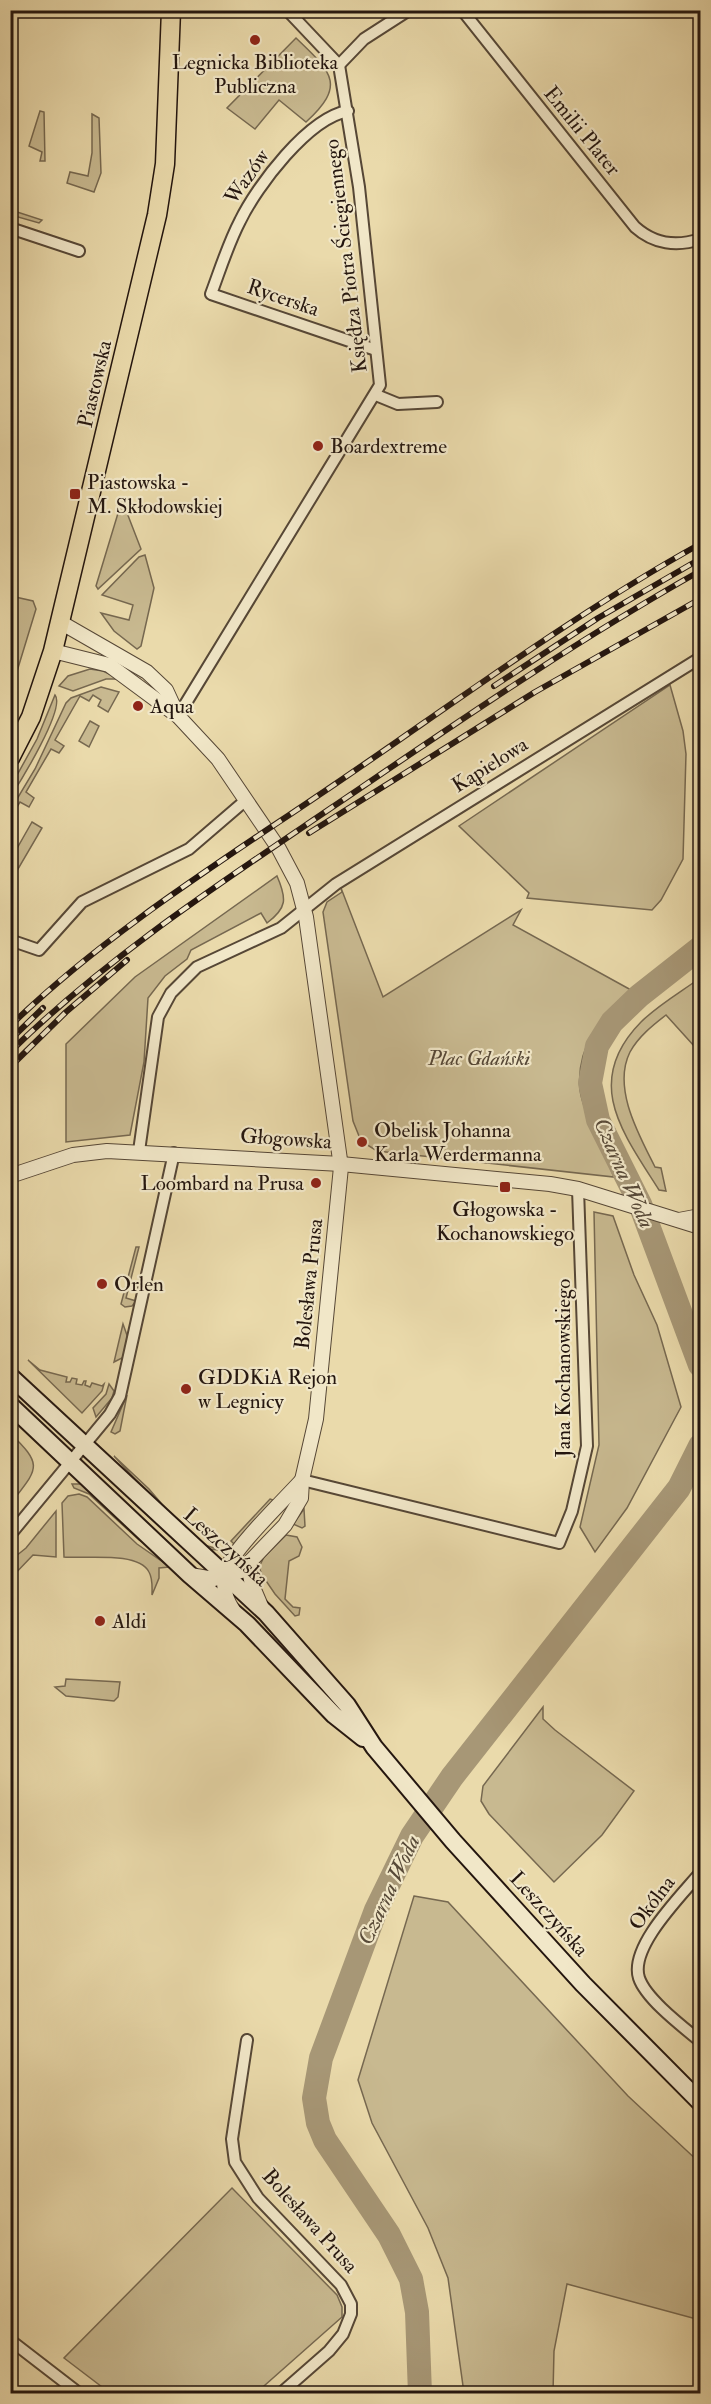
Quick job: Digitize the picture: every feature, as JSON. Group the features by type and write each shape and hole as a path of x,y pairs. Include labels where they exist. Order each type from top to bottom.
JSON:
{"main road":[{"name":"Piastowska","path":"10,758 31,717 53,651 157,215 165,154 171,10"},
{"name":"Leszczyńska","path":"10,1376 224,1578 266,1613 347,1705 374,1747 453,1841 583,1984 700,2102"},
{"name":"Leszczyńska","path":"10,1405 190,1575 234,1612 334,1715 374,1747"}],"street":[{"path":"287,10 339,65 370,35 409,10"},
{"name":"Emilii Plater","path":"462,10 635,228 647,236 667,243 696,241"},
{"name":"Księdza Piotra Ściegiennego","path":"178,716 376,395 380,381 359,187 339,65"},
{"name":"Wazów","path":"211,294 240,221 256,195 303,139 332,116 348,111"},
{"path":"10,228 79,250"},
{"name":"Rycerska","path":"211,294 376,350"},
{"path":"376,395 395,403 437,402"},
{"path":"60,622 147,672 166,690 178,716"},
{"path":"53,651 109,665 178,716"},
{"name":"Kąpielowa","path":"139,1151 157,1021 165,1001 197,967 277,931 336,884 700,658"},
{"name":"Bolesława Prusa","path":"178,716 218,759 291,869 304,909 341,1164 316,1419 302,1480 299,1505 248,1565"},
{"path":"10,940 39,950 82,902 189,849 246,800"},
{"name":"Głogowska","path":"10,1176 79,1154 139,1151 341,1164 579,1189 700,1227"},
{"path":"10,1535 110,1414 122,1390 174,1153"},
{"name":"Jana Kochanowskiego","path":"302,1480 559,1543 572,1511 587,1446 579,1189"},
{"path":"675,1220 700,1216"},
{"path":"234,1612 225,1597 224,1578 236,1554 302,1480"},
{"path":"201,1556 219,1559 236,1554"},
{"path":"190,1575 206,1579 224,1578 248,1565 252,1585 266,1613"},
{"name":"Okólna","path":"700,1873 651,1934 642,1951 638,1966 640,1980 648,1992 700,2041"},
{"name":"Bolesława Prusa","path":"247,2040 232,2139 234,2162 258,2198 341,2285 351,2304 348,2324 329,2351 280,2394"},
{"path":"10,2340 80,2394"}],"green space":[{"path":"296,38 318,60 330,78 327,97 306,122 279,100 255,129 227,108"},
{"path":"40,111 44,112 45,161 40,161 42,152 29,146"},
{"path":"92,114 99,118 101,173 94,192 67,183 70,172 88,176 92,153"},
{"path":"11,210 42,220 39,223 11,215"},
{"path":"122,500 141,549 98,589 96,586"},
{"path":"145,555 154,588 141,646 137,649 114,631 101,613 129,620 133,605 102,595 139,557"},
{"path":"11,596 33,601 36,609 11,691"},
{"path":"90,669 103,671 120,679 106,679 73,691 59,686 68,676"},
{"path":"670,685 683,731 686,754 683,859 661,900 652,910 527,898 529,893 459,826"},
{"path":"101,687 119,692 108,712 98,706 101,700 93,695 89,701 80,696 55,740 64,746 59,753 51,749 26,792 34,798 29,807 20,802 11,818 11,809 35,769 66,703 71,698"},
{"path":"55,695 57,702 48,729 11,796 11,786 37,739"},
{"path":"90,721 99,726 89,747 79,741"},
{"path":"32,822 42,828 11,881 11,859"},
{"path":"277,876 284,897 282,908 274,918 267,923 261,913 191,950 187,959 165,976 148,998 144,1062 130,1135 66,1142 66,1044 135,977"},
{"name":"Plac Gdański","path":"341,888 383,997 521,910 513,925 631,990 610,1011 593,1034 586,1046 580,1074 581,1097 614,1177 377,1151 361,1141 353,1121 323,912 327,902 342,892"},
{"path":"700,978 700,1048 695,1047 666,1015 637,1041 625,1066 626,1096 635,1126 655,1167 661,1168 666,1191 659,1190 622,1128 614,1107 611,1086 614,1066 623,1044 641,1022 662,1004"},
{"path":"594,1212 613,1216 634,1275 657,1325 681,1407 627,1508 595,1552 580,1527 599,1445"},
{"path":"136,1247 139,1247 126,1298 136,1301 132,1306 125,1307 121,1304"},
{"path":"123,1324 128,1338 124,1357 114,1362"},
{"path":"28,1360 40,1370 67,1377 66,1382 70,1382 72,1378 77,1379 76,1384 82,1385 86,1381 85,1385 90,1387 92,1383 102,1386 104,1384 102,1391 82,1413"},
{"path":"109,1384 114,1391 112,1398 96,1417 93,1408 106,1394"},
{"path":"127,1395 120,1431 115,1434 111,1432"},
{"path":"10,1433 28,1453 33,1467 32,1474 11,1503"},
{"path":"114,1456 149,1489 191,1538 201,1544 221,1550 204,1549 193,1543"},
{"path":"72,1484 82,1484 163,1554 139,1540 89,1494 74,1488"},
{"path":"79,1494 87,1497 137,1544 170,1567 159,1568 159,1578 152,1595 152,1580 149,1572 143,1565 134,1561 110,1557 64,1557 62,1503 68,1496"},
{"path":"270,1499 273,1500 234,1544 231,1541"},
{"path":"304,1509 305,1526 302,1528 293,1524"},
{"path":"56,1511 56,1557 33,1555 11,1578 11,1560 26,1548"},
{"path":"286,1535 297,1537 302,1547 299,1556 289,1561 285,1599 293,1607 300,1608 299,1615 295,1616 275,1594 259,1567 264,1557"},
{"path":"66,1679 120,1682 118,1697 114,1701 66,1696 55,1687 65,1686"},
{"path":"543,1707 543,1719 634,1791 602,1835 554,1882 489,1814 481,1801 483,1786"},
{"path":"414,1896 448,1902 628,2096 700,2163 700,2320 567,2284 554,2351 553,2393 464,2393 448,2278 428,2228 372,2123 358,2080"},
{"path":"232,2188 337,2295 342,2307 342,2317 256,2393 110,2393 64,2358"}],"waterway":[{"name":"Czarna Woda","path":"700,948 639,996 612,1022 597,1046 590,1083 598,1120 640,1204 700,1365"},
{"name":"Czarna Woda","path":"420,2394 417,2312 411,2279 389,2235 325,2140 318,2123 314,2098 321,2058 376,1910 412,1836 452,1777 679,1488 700,1446"}],"railway":[{"path":"10,1026 88,957 172,895 564,627 700,544"},
{"path":"494,686 598,618 700,559"},
{"path":"10,1052 85,984 206,894 513,686 652,598 700,571"},
{"path":"309,833 535,692 700,599"},
{"path":"10,1067 66,1012 127,960"},
{"path":"10,1040 43,1008"}],"place":[{"name":"Legnicka Biblioteka Publiczna","path":"255,40"},
{"name":"Boardextreme","path":"318,446"},
{"name":"Piastowska - M. Skłodowskiej","path":"75,494"},
{"name":"Aqua","path":"138,706"},
{"name":"Obelisk Johanna Karla Werdermanna","path":"362,1142"},
{"name":"Loombard na Prusa","path":"316,1183"},
{"name":"Głogowska - Kochanowskiego","path":"505,1187"},
{"name":"Orlen","path":"102,1284"},
{"name":"GDDKiA Rejon w Legnicy","path":"186,1389"},
{"name":"Aldi","path":"100,1621"}]}
